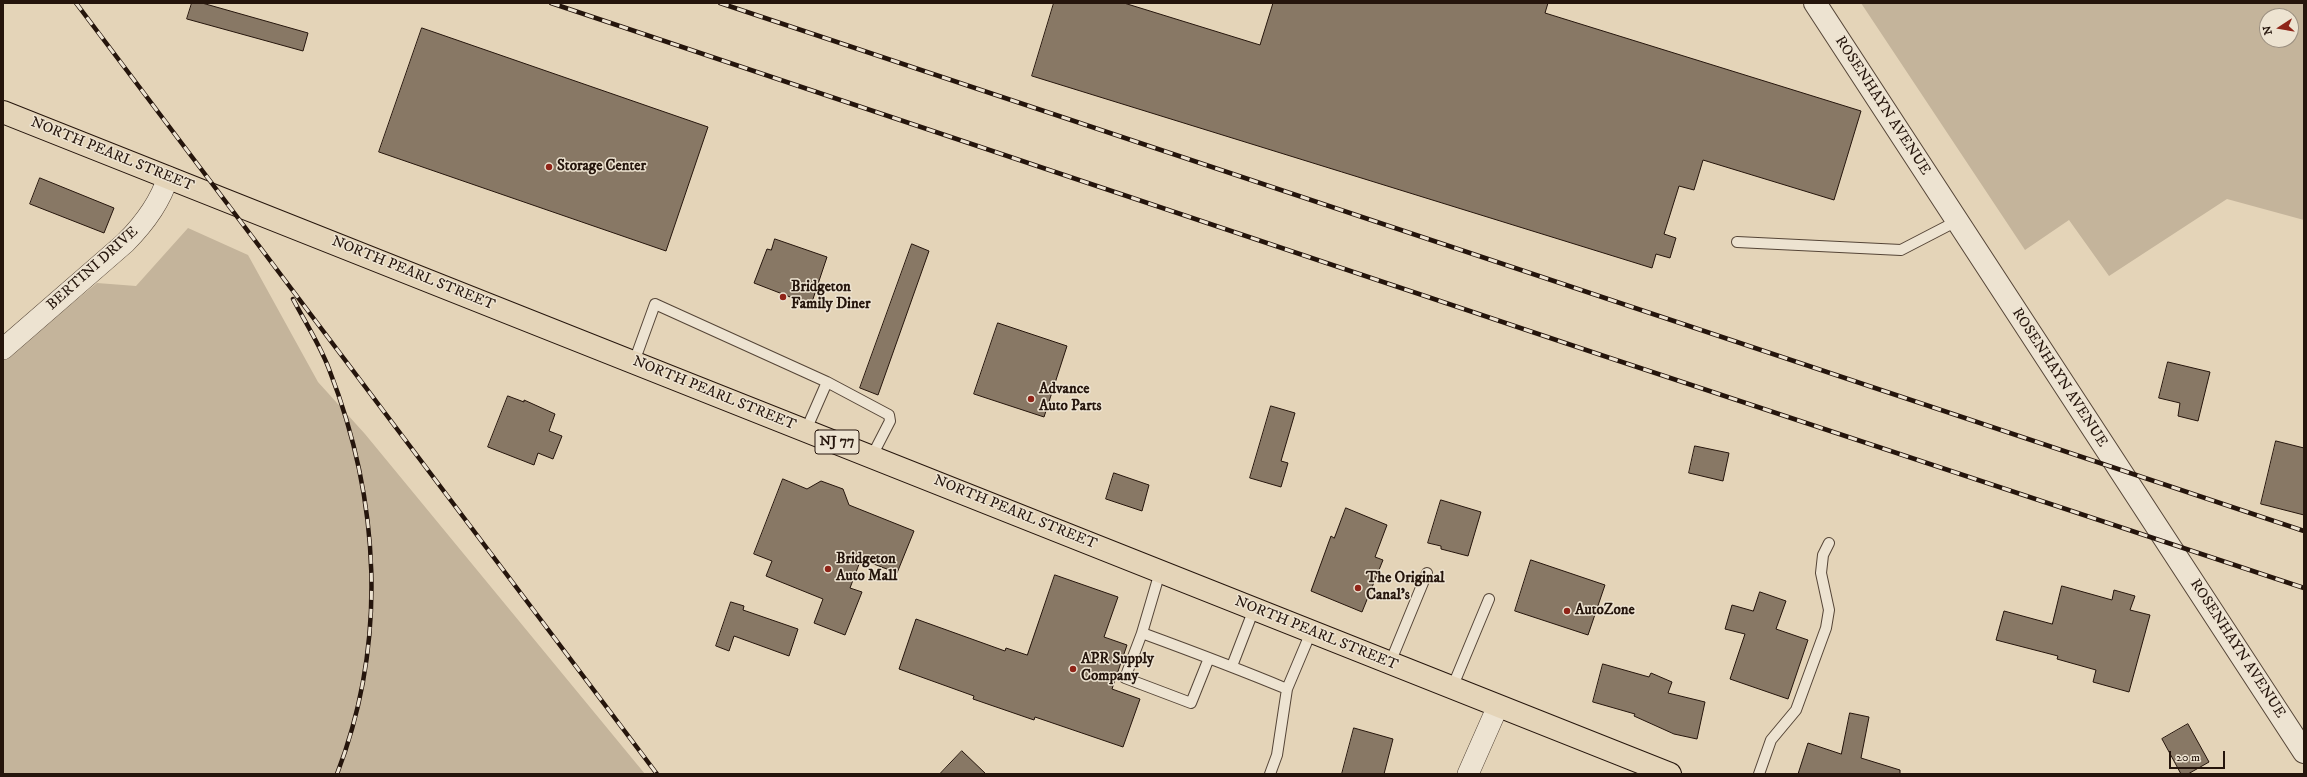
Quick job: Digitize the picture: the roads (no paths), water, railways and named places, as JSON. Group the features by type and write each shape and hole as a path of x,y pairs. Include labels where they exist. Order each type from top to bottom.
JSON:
{"main road":[{"name":"NORTH PEARL STREET","path":"3,112 1670,774"}],"street":[{"name":"ROSENHAYN AVENUE","path":"1815,3 2304,752"},
{"name":"BERTINI DRIVE","path":"3,349 125,243 141,226 154,208 168,177"},
{"path":"1468,774 1498,706"}],"lane":[{"path":"1737,242 1901,250 1957,221"},
{"path":"634,362 654,304 827,382 889,415 890,421 872,456"},
{"path":"806,430 827,382"},
{"path":"1759,774 1771,740 1796,710 1826,628 1829,610 1821,573 1824,555 1829,543"},
{"path":"1160,572 1142,633 1125,678 1191,704 1209,658"},
{"path":"1390,663 1427,573"},
{"path":"1452,688 1489,599"},
{"path":"1232,666 1254,609"},
{"path":"1270,774 1277,755 1287,689 1311,632"},
{"path":"1142,633 1232,666 1287,689"}],"railway":[{"path":"76,3 657,774"},
{"path":"551,3 1607,357 2304,588"},
{"path":"720,3 2304,531"},
{"path":"293,299 317,342 329,369 346,419 359,469 367,520 371,571 370,622 364,673 353,724 337,774"}],"place":[{"name":"Storage Center","path":"549,167"},
{"name":"Bridgeton Family Diner","path":"783,297"},
{"name":"Advance Auto Parts","path":"1031,399"},
{"name":"Bridgeton Auto Mall","path":"828,569"},
{"name":"The Original Canal's","path":"1358,588"},
{"name":"AutoZone","path":"1567,611"},
{"name":"APR Supply Company","path":"1073,669"}]}
